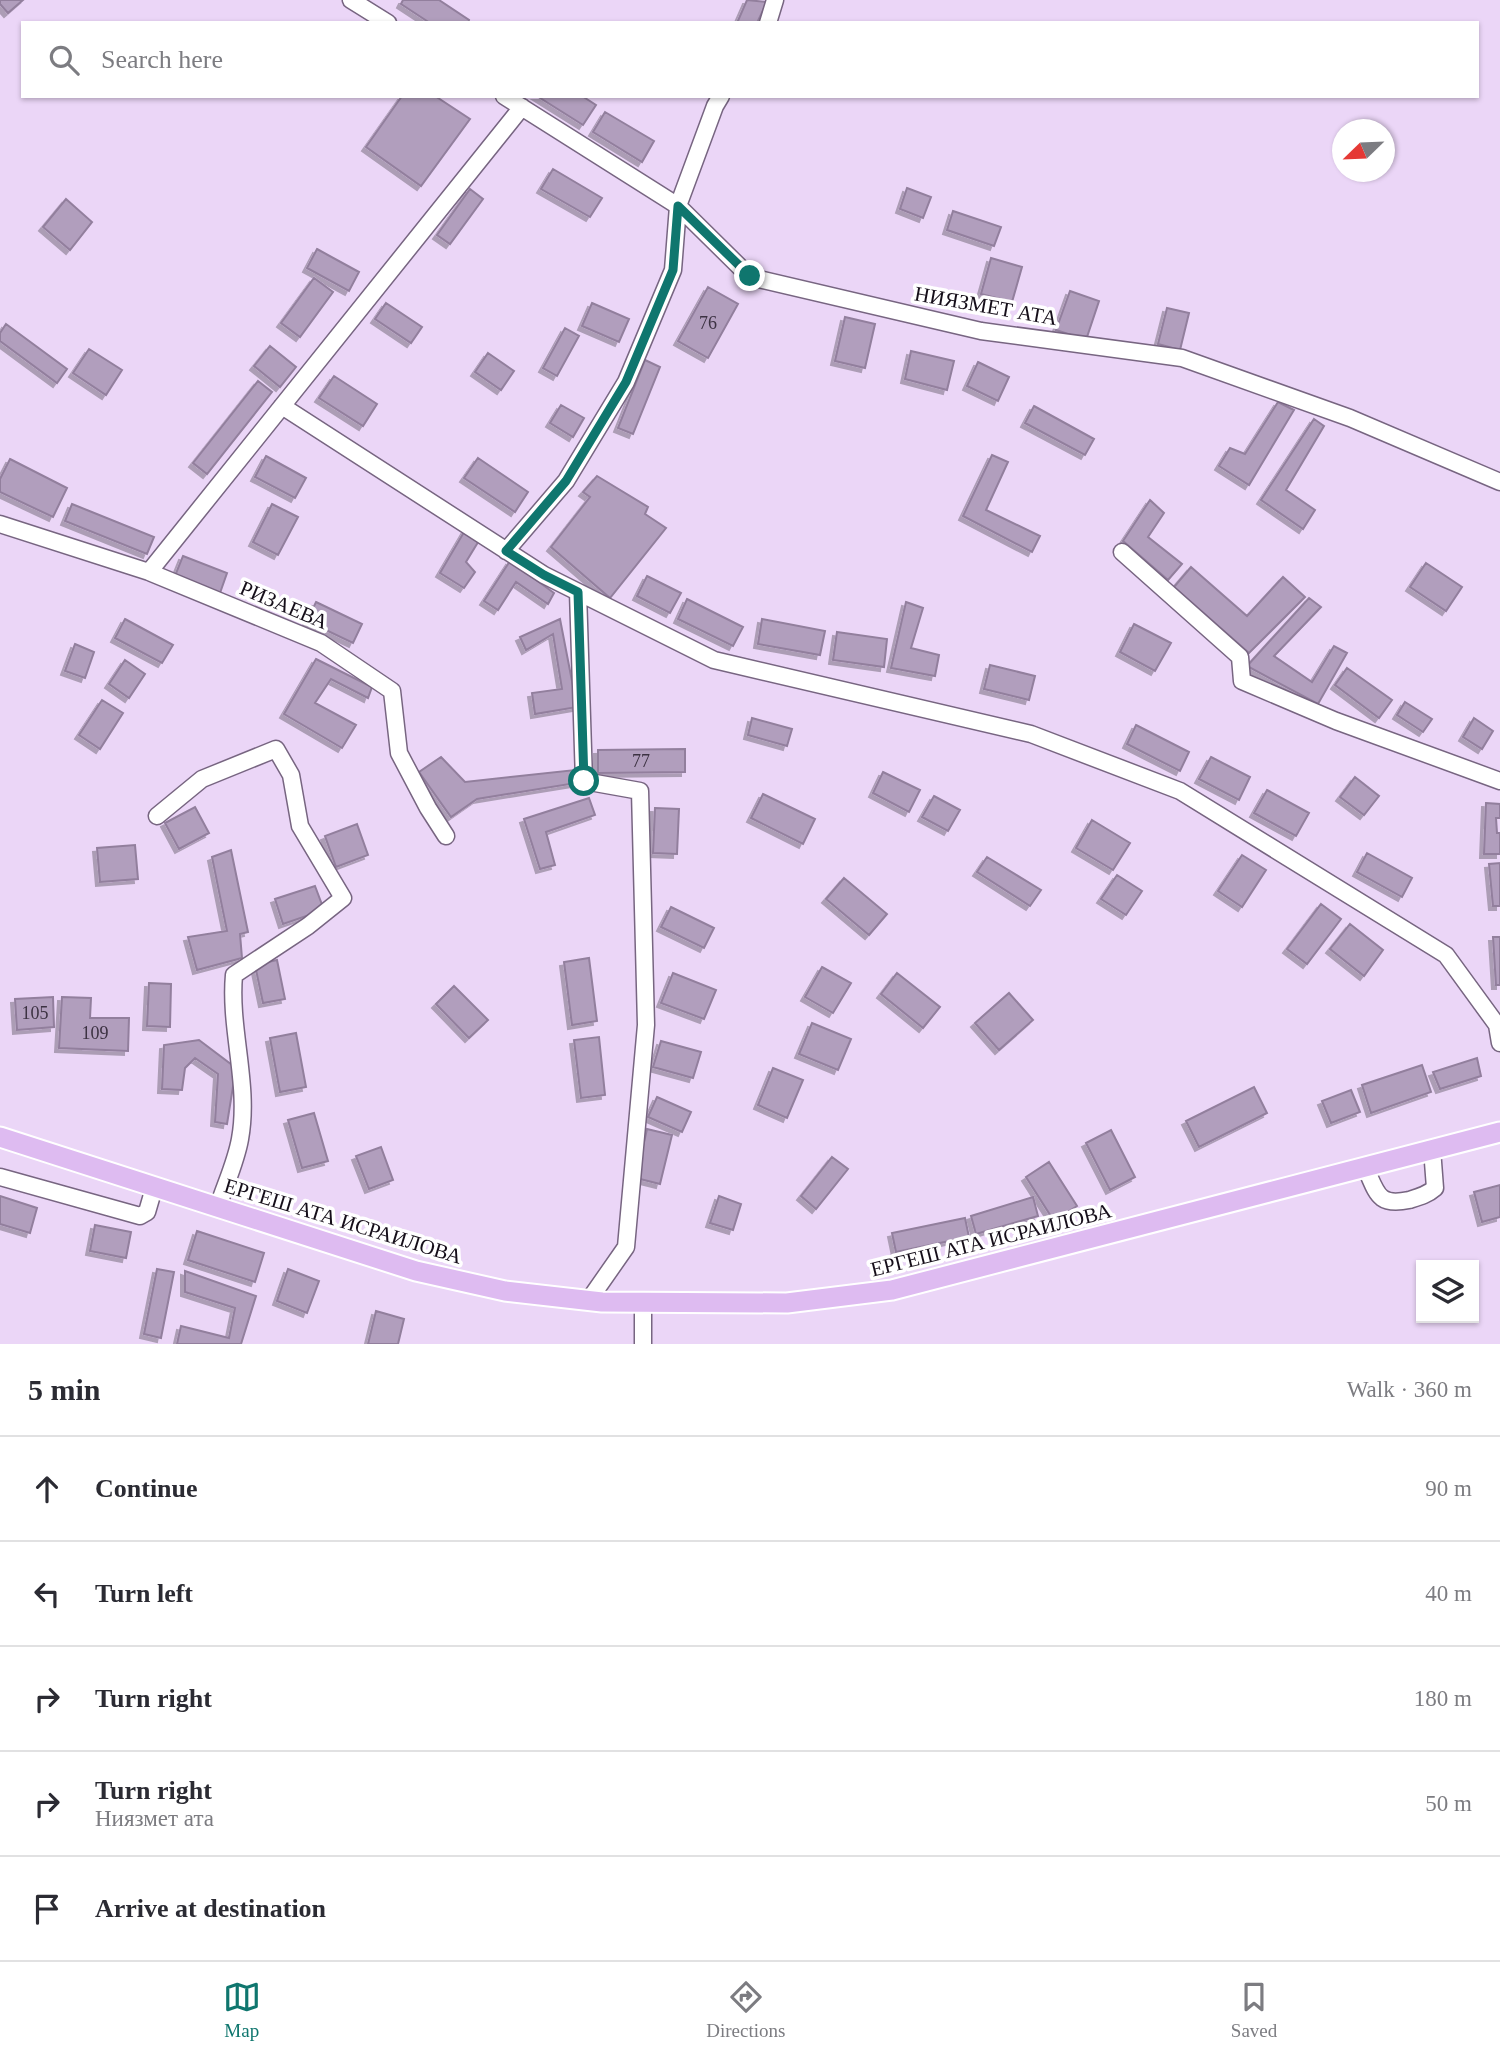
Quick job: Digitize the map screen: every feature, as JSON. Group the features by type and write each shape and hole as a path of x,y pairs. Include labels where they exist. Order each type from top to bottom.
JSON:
{"main road":[{"name":"ЕРГЕШ АТА ИСРАИЛОВА","path":"0,1137 416,1271 505,1291 589,1300 787,1303 892,1290 1500,1132"}],"street":[{"path":"351,0 385,21"},
{"path":"769,21 775,0"},
{"name":"НИЯЗМЕТ АТА","path":"507,98 678,206 750,276 981,331 1182,358 1350,418 1500,482"},
{"path":"506,551 566,481 626,382 673,270 678,206 720,98"},
{"path":"149,572 522,107"},
{"path":"282,406 544,575 714,660 1031,734 1180,791 1446,955 1497,1026 1500,1044"},
{"name":"РИЗАЕВА","path":"0,524 149,572 321,643 392,691 399,753 446,836"},
{"path":"1122,552 1240,657 1242,681 1336,721 1500,781"},
{"path":"578,592 584,781 640,791 646,1025 626,1247 589,1300"},
{"path":"157,816 202,779 276,749 291,775 300,826 343,898 309,926 234,975 232,994 242,1097 240,1139 218,1207"},
{"path":"1365,1167 1379,1196 1392,1203 1410,1199 1428,1194 1435,1188 1432,1149"},
{"path":"0,1177 140,1216 147,1212 154,1188"},
{"path":"643,1302 643,1344"}],"building":[{"path":"0,0 23,0 8,13"},
{"path":"403,0 439,0 469,20 427,21 401,4"},
{"path":"747,0 767,2 758,21 738,21"},
{"path":"401,98 438,98 470,119 421,186 366,147"},
{"path":"540,98 585,98 596,105 583,125"},
{"path":"605,112 654,141 642,162 593,132"},
{"path":"553,169 602,198 590,217 541,189"},
{"path":"907,188 931,197 923,218 900,209"},
{"path":"470,189 483,199 450,244 437,235"},
{"path":"66,199 92,222 70,250 43,227"},
{"path":"953,211 1001,227 994,246 947,230"},
{"path":"317,249 359,272 349,291 307,268"},
{"path":"991,258 1022,267 1012,302 981,294"},
{"path":"314,278 333,292 300,337 281,323"},
{"path":"708,287 738,304 708,358 678,341"},
{"path":"1070,291 1099,301 1086,340 1056,330"},
{"path":"386,303 422,327 411,343 375,319"},
{"path":"592,303 629,319 619,342 582,326"},
{"path":"1167,308 1189,313 1180,350 1158,344"},
{"path":"845,317 875,324 865,368 835,361"},
{"path":"6,324 67,369 57,383 0,341 0,333"},
{"path":"565,328 579,336 557,376 543,368"},
{"path":"270,346 296,367 280,387 254,366"},
{"path":"89,349 122,370 106,395 73,373"},
{"path":"911,351 954,361 947,390 905,379"},
{"path":"488,353 514,371 501,390 475,372"},
{"path":"645,360 660,367 633,434 618,428"},
{"path":"978,362 1009,377 998,401 967,386"},
{"path":"334,376 377,404 363,426 319,398"},
{"path":"258,381 272,392 207,474 193,463"},
{"path":"1278,402 1294,410 1249,485 1219,466 1230,448 1245,454"},
{"path":"561,405 584,418 573,437 550,423"},
{"path":"1034,406 1094,439 1085,455 1025,423"},
{"path":"1314,419 1324,426 1286,490 1315,510 1303,529 1261,500"},
{"path":"992,455 1008,462 986,510 1040,536 1032,552 963,516"},
{"path":"266,456 306,478 295,498 255,477"},
{"path":"478,458 528,492 515,512 464,478"},
{"path":"10,459 67,488 53,517 0,492 0,479"},
{"path":"597,476 648,507 645,514 666,528 610,598 551,547 590,497 583,492"},
{"path":"1150,500 1164,513 1148,537 1182,564 1168,580 1123,541"},
{"path":"72,504 154,537 147,554 65,521"},
{"path":"272,504 298,517 278,555 253,542"},
{"path":"467,527 480,539 466,562 475,572 464,588 440,573"},
{"path":"183,556 227,573 220,593 175,576"},
{"path":"510,561 554,593 548,604 516,582 498,610 484,601"},
{"path":"1426,563 1462,587 1446,611 1410,587"},
{"path":"1191,567 1247,616 1283,577 1305,597 1249,653 1174,587"},
{"path":"647,576 681,593 670,613 637,596"},
{"path":"1309,598 1321,607 1274,656 1312,682 1334,646 1347,653 1318,704 1247,666"},
{"path":"687,599 743,627 733,646 678,619"},
{"path":"316,602 362,624 353,643 307,621"},
{"path":"906,602 923,608 911,648 939,655 935,676 891,668"},
{"path":"125,619 173,645 162,663 115,638"},
{"path":"560,619 577,707 535,714 532,693 562,689 553,634 526,650 520,637"},
{"path":"762,619 825,631 820,655 758,644"},
{"path":"1134,624 1171,643 1155,671 1120,652"},
{"path":"837,632 887,639 884,667 833,660"},
{"path":"75,644 94,652 85,678 65,671"},
{"path":"316,659 372,687 368,698 331,679 315,703 356,725 342,748 284,714"},
{"path":"125,660 145,674 129,698 109,684"},
{"path":"990,665 1035,676 1029,700 984,689"},
{"path":"1347,668 1392,700 1379,718 1335,685"},
{"path":"102,700 123,713 100,749 79,735"},
{"path":"1405,702 1432,719 1423,732 1397,715"},
{"path":"752,718 792,729 787,746 748,735"},
{"path":"1474,718 1493,731 1482,749 1463,737"},
{"path":"1136,725 1189,752 1180,771 1127,744"},
{"path":"685,749 685,772 598,773 598,750"},
{"path":"441,757 465,782 575,770 576,783 477,799 451,817 419,772"},
{"path":"1211,757 1250,777 1239,800 1199,779"},
{"path":"883,772 920,790 909,812 873,793"},
{"path":"1355,777 1379,796 1364,815 1340,797"},
{"path":"1267,790 1309,813 1296,836 1254,813"},
{"path":"763,794 815,819 803,844 751,818"},
{"path":"934,796 960,810 948,831 922,817"},
{"path":"589,798 595,815 546,832 555,865 540,869 524,819"},
{"path":"1486,803 1500,804 1500,818 1496,818 1497,833 1500,833 1500,854 1484,854"},
{"path":"195,807 209,833 179,849 165,823"},
{"path":"655,808 679,809 677,854 653,853"},
{"path":"1092,820 1130,843 1113,870 1076,848"},
{"path":"357,824 368,855 336,867 325,836"},
{"path":"135,845 138,879 100,882 97,848"},
{"path":"231,850 248,932 240,934 242,958 197,970 188,937 227,931 212,857"},
{"path":"1367,853 1412,878 1402,897 1357,872"},
{"path":"1242,855 1266,870 1242,907 1218,891"},
{"path":"987,857 1041,890 1030,906 977,872"},
{"path":"1500,863 1500,906 1493,906 1489,864"},
{"path":"1117,875 1142,891 1126,915 1101,899"},
{"path":"844,878 887,914 869,935 826,899"},
{"path":"315,886 324,910 283,924 275,899"},
{"path":"1321,904 1341,919 1307,964 1287,949"},
{"path":"671,907 714,928 704,948 661,927"},
{"path":"1350,924 1383,950 1364,976 1330,949"},
{"path":"1493,937 1500,937 1500,985 1496,985"},
{"path":"589,958 597,1021 572,1025 564,962"},
{"path":"277,960 285,999 263,1003 255,965"},
{"path":"822,967 851,983 833,1013 805,997"},
{"path":"673,973 716,990 704,1019 661,1003"},
{"path":"897,973 940,1007 923,1028 881,994"},
{"path":"149,983 171,984 170,1027 147,1026"},
{"path":"454,986 488,1020 469,1038 436,1004"},
{"path":"1009,993 1033,1020 999,1050 975,1023"},
{"path":"53,997 54,1027 17,1030 15,999"},
{"path":"62,997 91,998 90,1018 129,1018 128,1051 59,1048"},
{"path":"812,1023 851,1039 838,1070 799,1054"},
{"path":"296,1033 306,1087 280,1092 270,1038"},
{"path":"599,1037 605,1095 581,1098 574,1040"},
{"path":"199,1040 236,1068 227,1124 215,1122 218,1074 195,1058 185,1068 182,1090 162,1089 164,1045"},
{"path":"661,1041 701,1052 693,1078 653,1067"},
{"path":"1477,1058 1481,1076 1440,1089 1433,1072"},
{"path":"1422,1065 1431,1092 1371,1113 1362,1085"},
{"path":"773,1068 803,1080 787,1118 758,1105"},
{"path":"1254,1087 1267,1113 1199,1147 1186,1121"},
{"path":"1351,1090 1360,1112 1331,1123 1322,1101"},
{"path":"657,1097 691,1112 682,1132 648,1117"},
{"path":"314,1113 328,1161 302,1168 288,1120"},
{"path":"647,1129 672,1135 660,1184 636,1178"},
{"path":"1111,1130 1135,1177 1110,1190 1086,1143"},
{"path":"381,1147 393,1180 369,1189 356,1156"},
{"path":"832,1157 848,1169 816,1209 801,1196"},
{"path":"1049,1162 1077,1206 1054,1221 1026,1177"},
{"path":"1500,1185 1500,1217 1482,1222 1474,1192"},
{"path":"0,1196 37,1208 30,1233 0,1224"},
{"path":"719,1196 741,1204 733,1230 710,1223"},
{"path":"1033,1197 1038,1216 976,1234 971,1216"},
{"path":"965,1218 969,1237 896,1252 892,1233"},
{"path":"95,1225 131,1232 126,1258 90,1251"},
{"path":"197,1231 264,1253 255,1282 188,1260"},
{"path":"157,1269 174,1272 161,1338 144,1334"},
{"path":"288,1269 319,1281 307,1313 277,1301"},
{"path":"185,1271 256,1296 241,1344 177,1344 181,1326 229,1338 235,1308 185,1292"},
{"path":"376,1311 404,1319 398,1344 368,1344"}],"route":[{"path":"584,781 578,592 506,551 566,481 626,382 673,270 678,206 750,276"}]}
